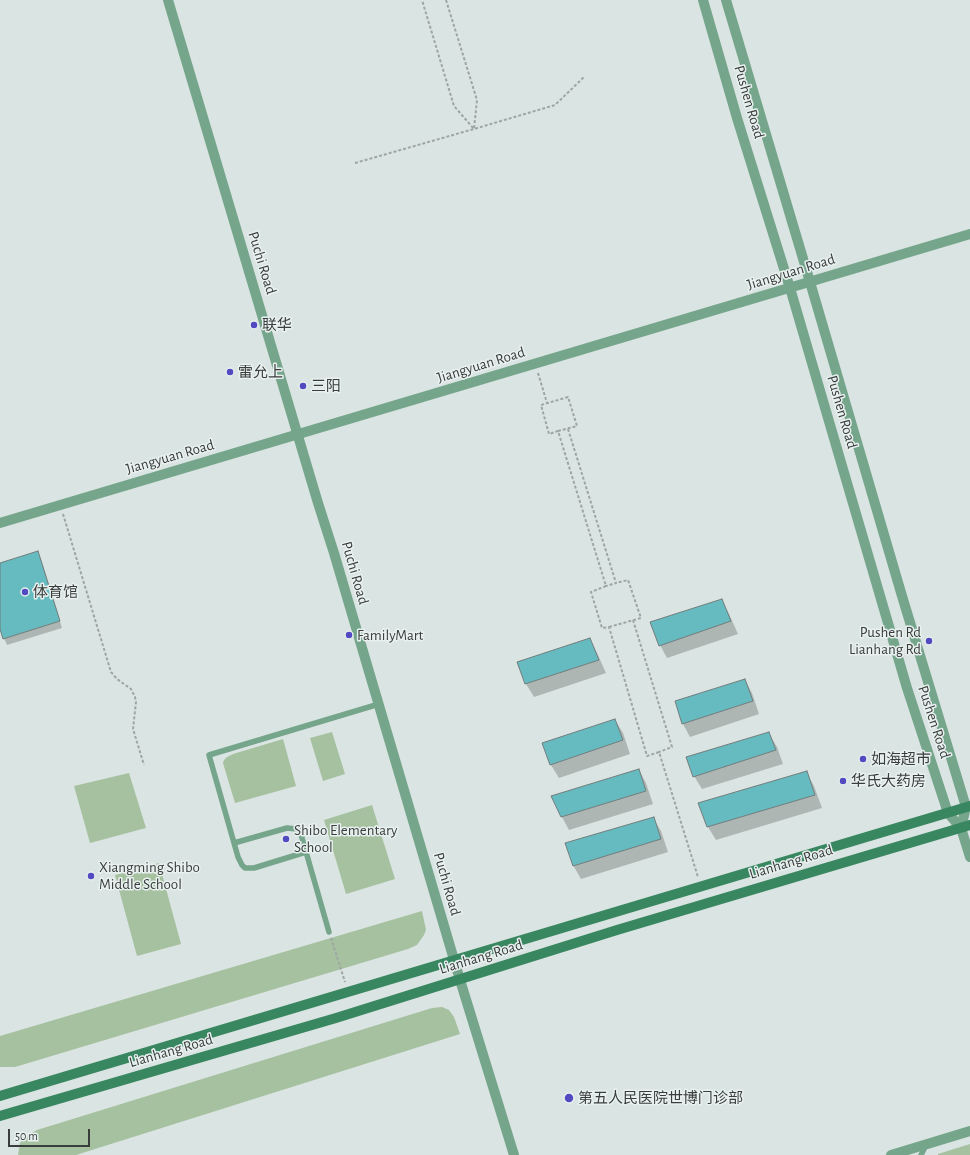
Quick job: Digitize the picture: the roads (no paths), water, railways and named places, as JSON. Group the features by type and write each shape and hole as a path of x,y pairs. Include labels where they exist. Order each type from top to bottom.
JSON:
{"street":[{"name":"Puchi Road","path":"168,0 379,704 454,961 514,1155"},
{"name":"Pushen Road","path":"703,0 737,118 790,288 907,688 948,813 966,826 970,857"},
{"name":"Pushen Road","path":"726,0 902,596 968,807"},
{"name":"Jiangyuan Road","path":"0,524 970,234"},
{"name":"Lianhang Road","path":"0,1096 968,807"},
{"path":"966,826 968,807"},
{"name":"Lianhang Road","path":"0,1116 336,1018 617,930 966,826"},
{"path":"891,1155 970,1131"}],"lane":[{"path":"306,852 254,868 245,868 240,861 234,843 210,755 379,704"},
{"path":"234,843 292,827 300,831 329,932"},
{"path":"922,1155 926,1145"}],"place":[{"name":"联华","path":"254,325"},
{"name":"雷允上","path":"230,372"},
{"name":"三阳","path":"303,386"},
{"name":"体育馆","path":"25,592"},
{"name":"FamilyMart","path":"349,635"},
{"name":"Pushen Rd Lianhang Rd","path":"929,641"},
{"name":"如海超市","path":"863,759"},
{"name":"华氏大药房","path":"843,781"},
{"name":"Shibo Elementary School","path":"286,839"},
{"name":"Xiangming Shibo Middle School","path":"91,876"},
{"name":"第五人民医院世博门诊部","path":"569,1098"}]}
